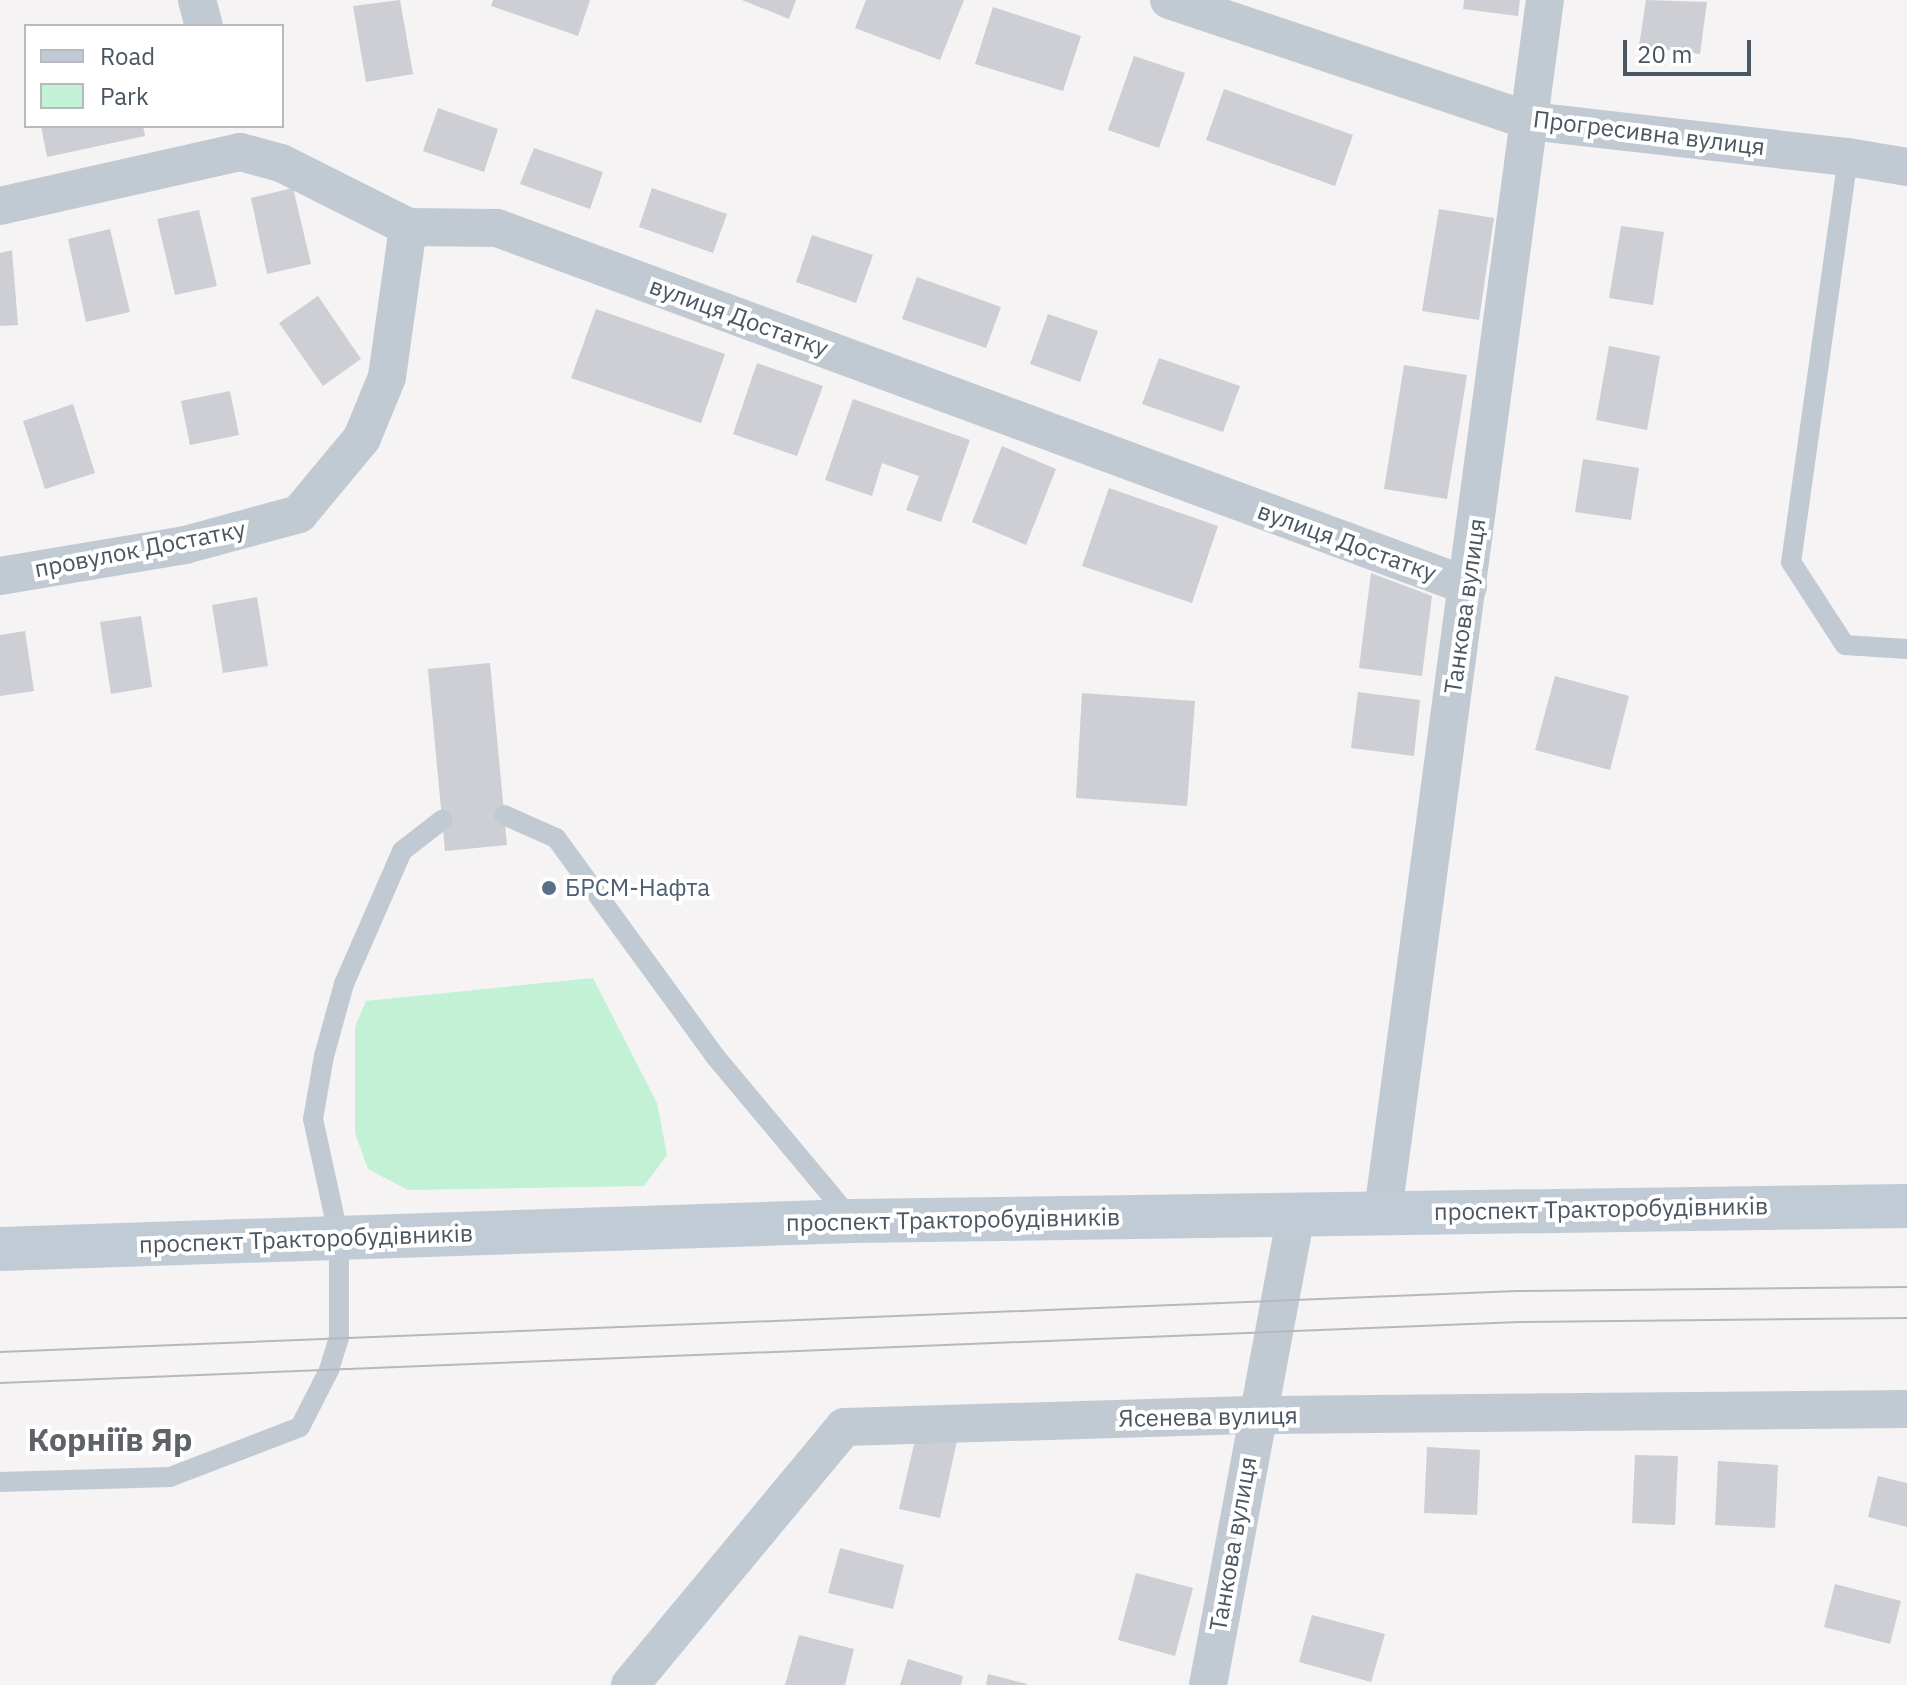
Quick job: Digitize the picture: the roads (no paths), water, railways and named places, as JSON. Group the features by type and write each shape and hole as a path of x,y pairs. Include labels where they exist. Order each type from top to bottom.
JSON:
{"main road":[{"name":"проспект Тракторобудівників","path":"0,1249 853,1221 1907,1206"}],"street":[{"path":"197,0 203,24"},
{"name":"Прогресивна вулиця","path":"1169,0 1530,121 1848,157 1907,167"},
{"name":"Танкова вулиця","path":"1383,1212 1545,0"},
{"name":"вулиця Достатку","path":"0,206 236,139 408,227 497,228 1468,586"},
{"name":"провулок Достатку","path":"0,576 185,545 299,514 362,438 387,377 408,227"},
{"name":"Танкова вулиця","path":"1208,1685 1296,1215"},
{"name":"Ясенева вулиця","path":"630,1685 844,1427 1257,1415 1907,1409"}],"lane":[{"path":"1848,157 1791,562 1845,645 1907,649"},
{"path":"504,815 556,838 714,1055 853,1221"},
{"path":"0,1482 170,1477 300,1427 329,1370 339,1338 339,1238 313,1119 324,1056 344,984 402,851 442,820"}],"tram line":[{"path":"0,1352 1517,1291 1907,1287"},
{"path":"0,1383 1520,1322 1907,1318"}],"place":[{"name":"БРСМ-Нафта","path":"549,888"}],"district":[{"name":"Корніїв Яр","path":"110,1439"}]}
